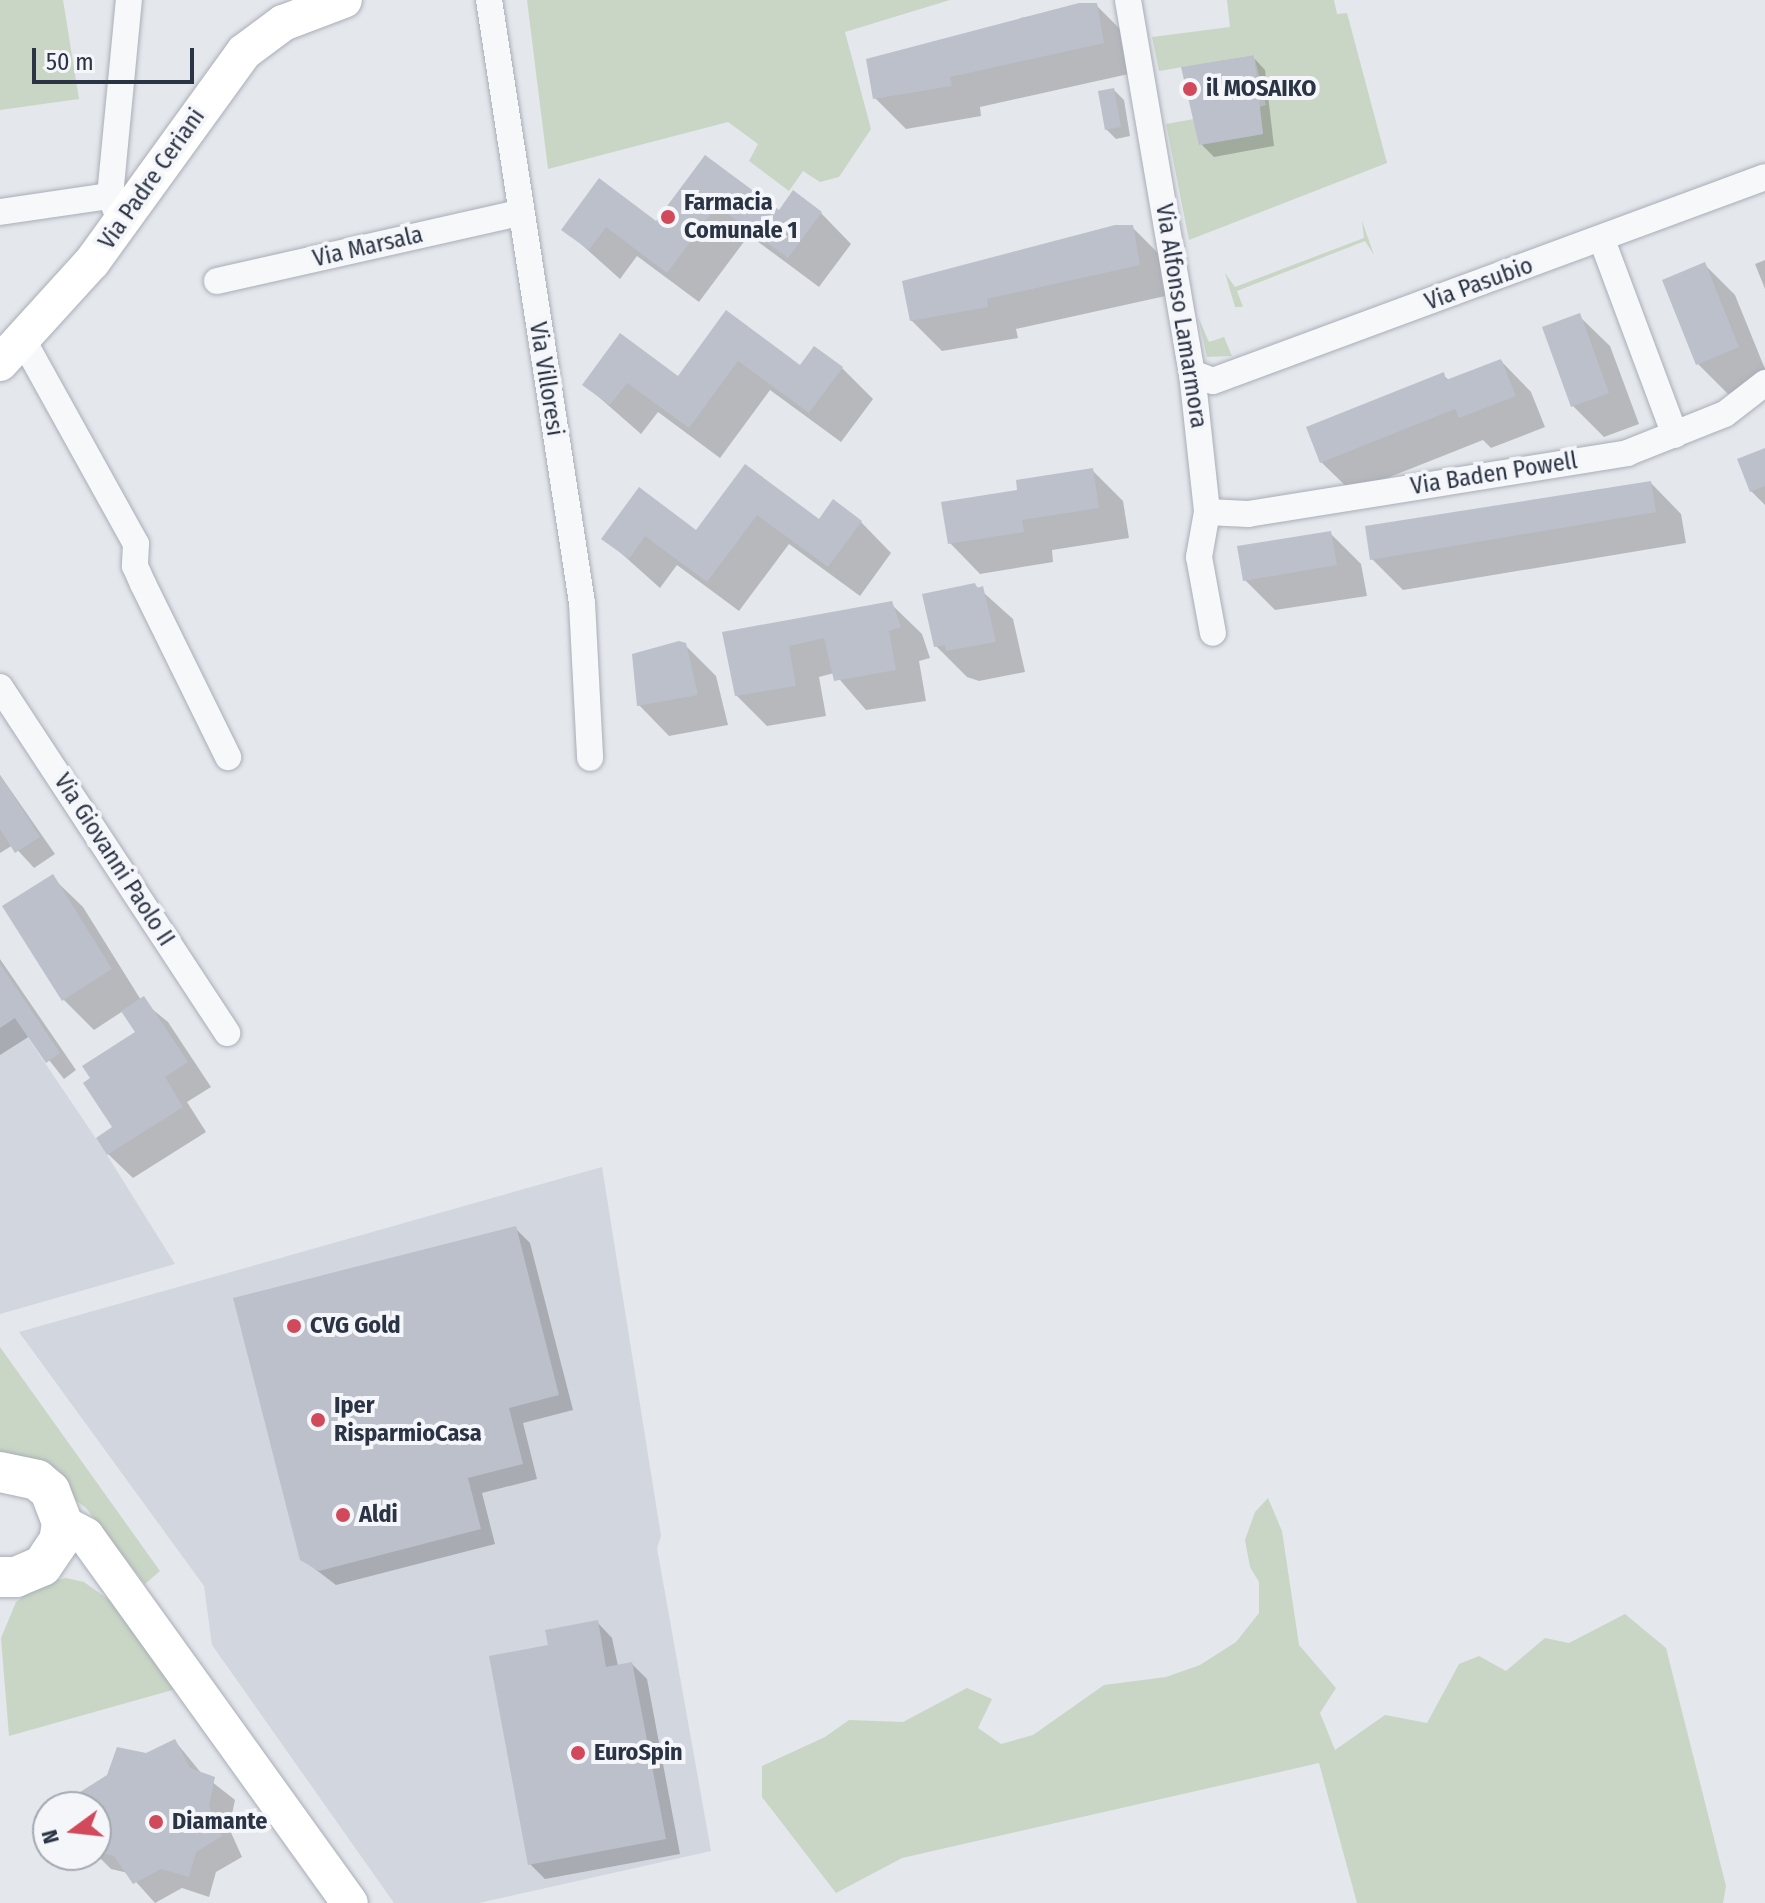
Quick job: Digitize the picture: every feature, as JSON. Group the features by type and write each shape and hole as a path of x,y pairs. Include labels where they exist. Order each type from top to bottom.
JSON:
{"main road":[{"path":"0,1472 37,1480 50,1491 56,1540 30,1574 1,1580"}],"street":[{"path":"0,212 116,209 129,0"},
{"name":"Via Padre Ceriani","path":"8,360 116,209 244,52 283,23 344,0"},
{"name":"Via Villoresi","path":"489,0 519,213 582,603 590,758"},
{"name":"Via Alfonso Lamarmora","path":"1128,0 1192,373 1207,512 1199,557 1213,633"},
{"name":"Via Pasubio","path":"1192,373 1213,381 1602,240 1765,177"},
{"name":"Via Marsala","path":"217,281 519,213"},
{"path":"1602,240 1675,435"},
{"path":"8,360 136,544 135,566 228,757"},
{"name":"Via Baden Powell","path":"1207,512 1248,514 1612,455 1675,435 1725,414 1765,383"},
{"name":"Via Giovanni Paolo II","path":"0,687 227,1033"},
{"path":"56,1540 86,1536 350,1903"}],"shaded area":[{"path":"0,996 107,1155 175,1264 0,1314"},
{"path":"602,1167 661,1536 657,1548 711,1851 479,1903 394,1903 212,1645 204,1586 19,1332"}],"green space":[{"path":"0,0 63,0 79,99 0,110"},
{"path":"527,0 950,0 845,32 871,129 839,177 820,182 803,171 789,191 749,161 758,144 728,122 548,169"},
{"path":"1227,0 1334,0 1337,14 1347,13 1387,163 1189,240 1166,124 1194,119 1200,145 1263,134 1259,107 1266,105 1254,55 1159,71 1152,37 1230,27"},
{"path":"1362,221 1374,255 1365,241 1237,291 1243,307 1235,307 1225,273 1235,287 1364,238"},
{"path":"1198,317 1209,342 1224,337 1232,356 1207,357"},
{"path":"0,1347 160,1571 145,1584 86,1508 22,1461 0,1453"},
{"path":"1268,1498 1282,1531 1299,1645 1336,1688 1320,1713 1335,1750 1385,1715 1427,1723 1459,1664 1479,1656 1506,1671 1545,1638 1569,1643 1625,1614 1666,1648 1726,1886 1723,1903 1357,1903 1319,1763 902,1858 836,1893 762,1797 762,1766 825,1737 849,1720 903,1722 967,1688 992,1699 978,1728 1001,1744 1033,1735 1104,1685 1166,1677 1200,1665 1236,1642 1259,1613 1259,1582 1250,1567 1245,1540 1255,1512"},
{"path":"66,1578 84,1582 115,1604 176,1689 9,1736 1,1638 16,1602 39,1584"}],"building":[{"path":"1079,3 1097,3 1104,43 950,77 952,86 873,99 866,59"},
{"path":"1254,55 1263,134 1199,145 1181,67"},
{"path":"1114,88 1121,127 1105,130 1098,91"},
{"path":"705,155 779,210 793,190 822,212 788,258 717,206 667,273 606,227 589,250 561,230 599,178 656,221"},
{"path":"1115,225 1133,225 1140,265 987,299 988,307 910,321 902,281"},
{"path":"1705,262 1739,347 1696,365 1662,280"},
{"path":"726,310 800,365 814,346 843,367 809,413 738,361 689,428 627,383 610,405 582,385 620,333 678,376"},
{"path":"1580,313 1609,393 1571,407 1542,327"},
{"path":"1501,359 1516,396 1459,418 1455,409 1320,463 1306,427 1444,372 1446,380"},
{"path":"1765,448 1765,486 1750,492 1737,459"},
{"path":"745,464 819,519 833,499 862,521 828,567 757,515 707,582 645,536 629,559 601,539 639,487 696,530"},
{"path":"1093,468 1099,508 1022,520 1024,532 948,544 941,502 1017,490 1016,480"},
{"path":"1651,481 1656,512 1370,560 1365,526"},
{"path":"1331,531 1337,565 1243,581 1237,546"},
{"path":"975,583 977,588 983,586 996,642 946,651 945,645 934,647 922,594"},
{"path":"892,601 901,627 889,631 896,670 834,681 824,638 789,646 796,686 735,696 722,632"},
{"path":"679,641 686,643 698,695 637,706 632,654"},
{"path":"0,775 40,837 15,853 0,829"},
{"path":"53,874 112,969 62,1001 2,906"},
{"path":"0,964 60,1053 46,1063 15,1018 0,1028"},
{"path":"144,996 188,1062 165,1077 183,1107 107,1155 96,1138 112,1127 83,1083 90,1078 82,1066 135,1032 121,1011"},
{"path":"516,1226 559,1395 509,1408 523,1464 468,1478 481,1529 319,1571 300,1560 233,1298"},
{"name":"EuroSpin","path":"598,1620 606,1667 632,1662 666,1839 528,1865 489,1656 548,1645 545,1630"},
{"name":"Diamante","path":"175,1739 190,1768 215,1777 209,1806 222,1836 196,1852 189,1877 161,1869 133,1884 112,1855 112,1791 82,1791 107,1775 117,1747 146,1753"}],"place":[{"name":"il MOSAIKO","path":"1190,89"},
{"name":"Farmacia Comunale 1","path":"668,217"},
{"name":"CVG Gold","path":"294,1326"},
{"name":"Iper RisparmioCasa","path":"318,1420"},
{"name":"Aldi","path":"343,1515"},
{"name":"EuroSpin","path":"578,1753"},
{"name":"Diamante","path":"156,1822"}]}
